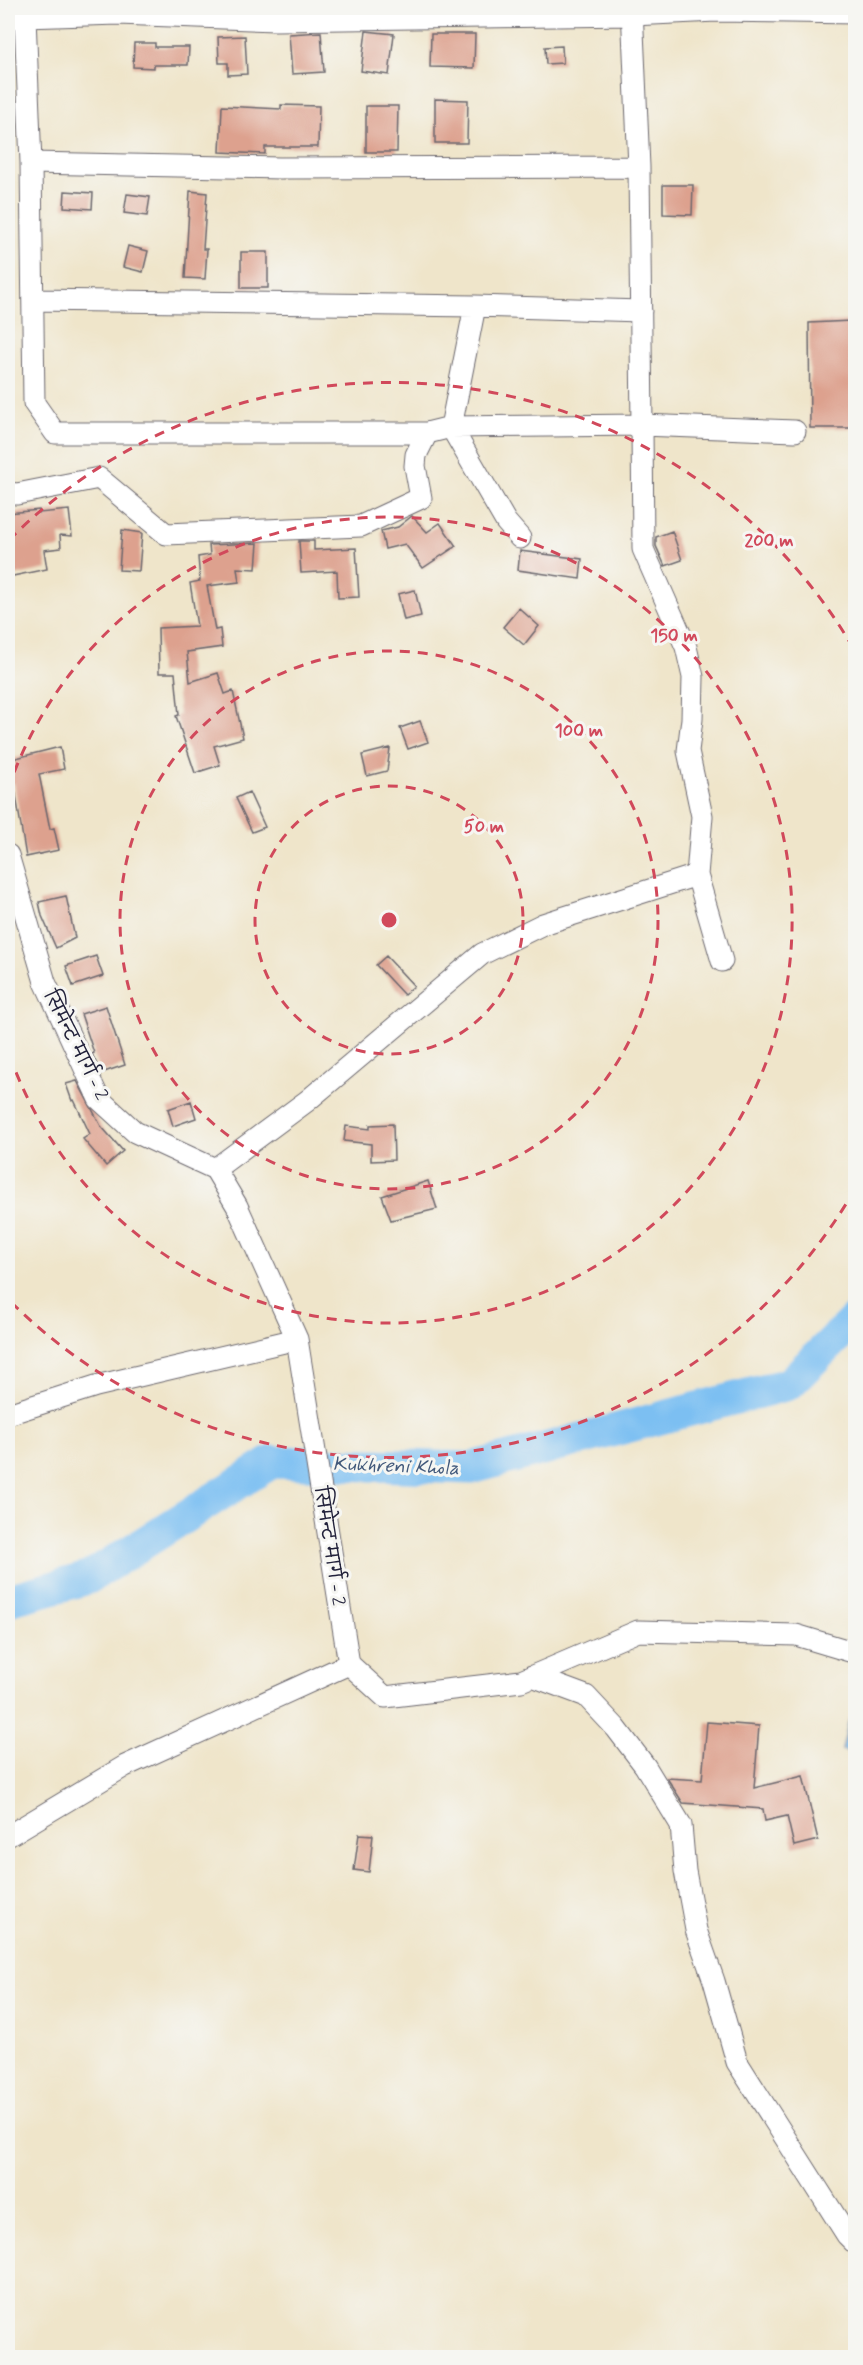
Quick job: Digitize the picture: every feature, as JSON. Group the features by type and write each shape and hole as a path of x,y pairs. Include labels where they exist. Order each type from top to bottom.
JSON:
{"street":[{"path":"795,431 642,425 451,427 427,434 55,433 34,403 31,163 17,12 120,11 275,20 716,9 855,13"},
{"path":"632,11 639,167 643,549 686,647 693,677 692,719 688,751 702,816 697,875 722,961"},
{"path":"31,163 280,168 639,167"},
{"path":"33,300 641,310"},
{"path":"476,306 451,427 506,522 520,538"},
{"path":"8,493 17,494 99,478 166,534 361,526 421,498 415,466 416,455 427,434"},
{"name":"सिमेन्ट मार्ग - 2","path":"8,855 45,982 99,1099 135,1132 215,1169 237,1206 297,1339 349,1664"},
{"path":"215,1169 307,1101 482,954 543,924 697,875"},
{"path":"8,1414 96,1386 297,1339"},
{"path":"8,1836 124,1766 349,1664 385,1697 521,1681 638,1630 796,1635 855,1653"},
{"path":"532,1676 586,1696 616,1728 645,1766 681,1826 685,1871 696,1930 714,1981 737,2062 847,2235 855,2244"}],"water":[{"path":"849,1720 855,1721 855,1753 842,1750"}],"building":[{"path":"366,31 394,34 389,75 361,71"},
{"path":"321,32 324,72 292,74 289,34"},
{"path":"431,34 475,34 474,68 430,67"},
{"path":"245,36 247,74 228,75 228,63 219,63 218,37"},
{"path":"134,43 155,43 155,47 189,47 188,65 133,67"},
{"path":"562,46 563,63 546,64 545,47"},
{"path":"435,99 468,100 467,143 435,143"},
{"path":"281,105 319,106 318,147 265,147 265,154 220,152 222,106 281,109"},
{"path":"366,106 398,106 397,152 366,152"},
{"path":"663,185 693,185 692,215 663,214"},
{"path":"65,191 93,193 92,209 64,207"},
{"path":"190,191 207,193 203,249 207,249 205,279 185,278"},
{"path":"127,194 150,197 147,216 124,213"},
{"path":"128,246 148,251 143,272 123,267"},
{"path":"241,252 268,252 268,288 241,288"},
{"path":"851,321 855,428 810,428 809,323"},
{"path":"39,510 39,513 69,510 72,536 60,535 61,548 44,550 47,569 8,577 8,513"},
{"path":"412,516 427,532 440,523 456,546 423,568 405,544 385,549 381,531 398,527"},
{"path":"122,530 142,533 139,571 119,570"},
{"path":"672,531 682,560 665,566 656,546 656,537"},
{"path":"299,541 314,541 314,550 356,548 359,597 338,598 337,571 301,573"},
{"path":"258,543 256,569 237,568 239,582 207,586 215,630 220,629 222,647 187,652 190,682 218,673 225,694 233,691 243,738 214,746 220,765 195,773 176,716 179,715 175,673 159,673 158,628 197,626 190,583 200,581 198,557 210,555 209,545"},
{"path":"520,551 582,559 580,579 518,570"},
{"path":"415,590 421,616 404,620 398,594"},
{"path":"519,608 539,626 524,645 503,627"},
{"path":"420,721 428,742 408,749 400,728"},
{"path":"60,747 64,769 39,774 50,829 54,828 59,850 26,857 14,783 8,784 8,760"},
{"path":"390,748 387,771 367,776 362,755"},
{"path":"249,792 265,827 252,832 236,798"},
{"path":"66,896 75,938 56,948 42,916 39,902"},
{"path":"96,956 103,976 73,986 66,966"},
{"path":"386,956 414,986 404,995 376,965"},
{"path":"106,1006 125,1065 101,1073 92,1054 94,1053 81,1014"},
{"path":"77,1081 101,1126 123,1151 106,1166 83,1139 90,1134 74,1100 72,1101 66,1084"},
{"path":"191,1101 196,1118 173,1126 168,1109"},
{"path":"393,1124 394,1160 371,1161 371,1144 344,1141 346,1126 370,1129 370,1125"},
{"path":"428,1181 437,1209 391,1220 382,1196"},
{"path":"707,1722 759,1726 754,1788 803,1776 818,1840 794,1846 787,1816 765,1821 763,1809 683,1803 667,1778 702,1780"},
{"path":"359,1834 373,1835 369,1872 354,1870"}],"waterway":[{"name":"Kukhreni Khola","path":"8,1600 88,1578 272,1462 471,1468 789,1384 856,1318"}]}
